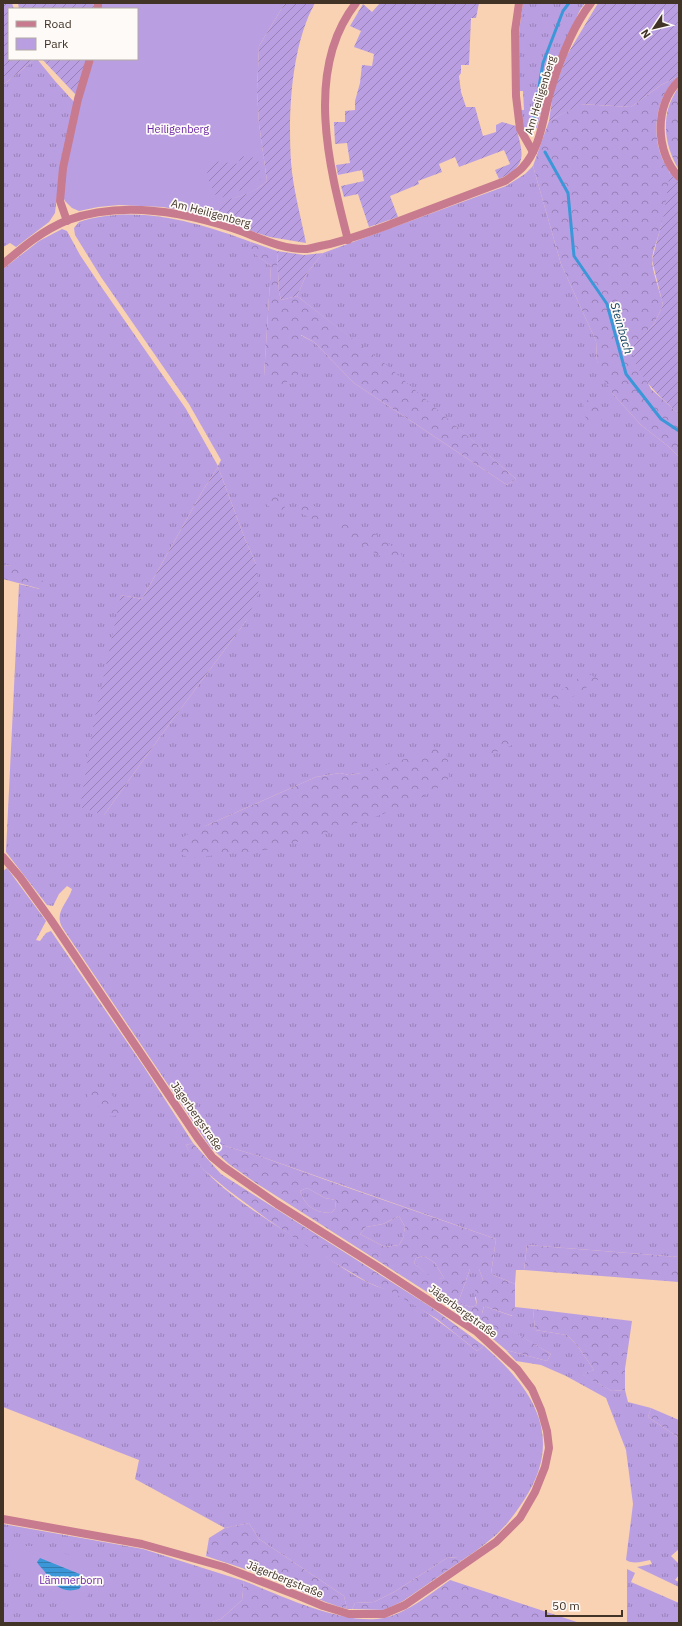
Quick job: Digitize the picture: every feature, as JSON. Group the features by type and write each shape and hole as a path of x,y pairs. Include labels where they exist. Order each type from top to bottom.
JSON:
{"street":[{"path":"348,240 336,195 329,159 325,108 328,72 333,48 342,22 356,3"},
{"name":"Am Heiligenberg","path":"519,3 515,31 516,96 520,128 533,152"},
{"name":"Am Heiligenberg","path":"67,221 92,213 118,210 162,212 224,226 269,242 307,249 348,240 505,181 522,168 533,152 541,130 551,89 565,52 584,12 591,3"},
{"path":"3,264 26,244 67,221 60,201 63,168 78,99 90,60"},
{"path":"679,81 667,96 661,123 663,145 666,156 672,168 679,177"},
{"name":"Jägerbergstraße","path":"3,857 20,877 51,920 212,1157 277,1204 477,1332 517,1369 532,1389 541,1410 547,1431 548,1448 545,1467 538,1486 520,1518 490,1547 405,1605 384,1614 349,1614 323,1606 224,1567 142,1544 3,1519"}],"green space":[{"path":"3,3 12,3 14,8 8,8 8,60 34,60 3,85"},
{"path":"18,3 94,3 94,8 19,8"},
{"name":"Heiligenberg","path":"101,3 285,3 259,46 257,91 259,124 267,181 251,192 221,203 208,215 163,207 119,205 79,211 72,208 65,201 63,197 65,170 80,102 94,60 138,60 138,8 101,8"},
{"path":"285,3 315,3 307,20 296,60 290,123 292,172 306,243 270,237 210,218 208,215 221,203 253,191 267,181 259,124 257,91 259,46"},
{"path":"380,3 479,3 476,18 471,18 469,65 461,65 461,73 459,76 461,92 466,107 475,107 483,136 496,132 496,125 502,122 516,126 521,157 520,163 516,169 499,179 495,170 510,164 504,150 459,167 455,157 439,164 442,172 418,181 419,184 390,196 398,217 369,227 358,194 344,197 341,186 364,181 362,170 338,175 336,165 350,163 347,143 335,144 334,122 345,122 345,111 355,110 355,101 360,83 362,65 372,66 374,54 354,47 361,31 350,26 363,4 372,12"},
{"path":"523,3 585,3 580,10 561,50 547,87 537,128 532,129 523,127 520,110 524,110 523,91 519,91 519,32"},
{"path":"598,3 679,3 679,76 661,85 631,107 581,104 549,121 553,93 567,55"},
{"path":"34,60 38,60 75,103 60,170 55,213 49,222 16,247 10,243 3,247 3,85"},
{"path":"43,60 87,60 78,91 75,94"},
{"path":"679,76 665,93 656,125 659,148 670,174 668,199 652,258 653,270 663,305 654,324 630,348 651,389 679,414 679,457 668,446 641,425 613,394 601,375 597,361 596,341 561,264 533,166 549,121 580,104 631,107 661,85"},
{"path":"679,87 679,170 667,139 666,117 673,97"},
{"path":"240,156 258,158 261,179 251,186 218,199 208,177 208,162 214,161 239,164"},
{"path":"533,166 561,264 596,341 597,361 613,394 641,425 668,446 679,457 679,1257 527,1245 524,1270 516,1270 515,1284 491,1274 496,1239 262,1157 222,1145 210,1147 62,927 60,917 62,908 72,889 67,886 59,894 53,906 47,905 6,852 19,584 40,589 10,565 3,566 3,269 39,241 62,229 67,231 80,255 98,282 186,409 218,466 221,460 189,404 101,277 75,235 74,228 79,222 101,217 144,215 188,222 251,242 249,249 271,266 264,376 300,335 314,342 354,383 507,485 516,479 388,367 297,296 307,273 323,253 506,186 525,174","holes":["218,467 256,564 246,621 104,815 121,595 142,599 203,490","340,773 349,775 362,773 203,827 316,777"]},
{"path":"670,172 679,182 679,414 649,385 643,377 630,347 654,324 663,305 652,260 664,214"},
{"path":"251,242 277,251 279,292 281,300 297,296 388,366 516,479 507,485 354,383 314,342 301,335 298,375 278,387 264,376 271,266 248,249"},
{"path":"277,251 304,255 323,253 307,273 297,296 281,300 279,292"},
{"path":"591,399 601,406 602,423 591,425 584,415 583,402"},
{"path":"218,467 256,564 259,592 246,621 104,815 80,807 94,721 121,595 142,599 203,490"},
{"path":"273,494 283,498 286,504 284,509 275,510 263,502 266,497"},
{"path":"300,503 315,506 325,518 317,520 306,516 297,509"},
{"path":"338,521 374,533 400,552 404,561 394,564 332,528"},
{"path":"10,565 25,570 43,581 41,589 3,579 3,566"},
{"path":"586,673 599,679 559,706 550,698"},
{"path":"512,737 519,742 478,760 481,750"},
{"path":"438,748 445,748 448,761 449,778 441,786 411,804 355,824 274,849 189,858 174,851 183,837 316,777 340,773 349,775 362,773"},
{"path":"7,868 46,921 36,940 40,941 46,933 51,931 144,1067 193,1143 186,1145 196,1161 210,1176 227,1191 266,1219 350,1273 375,1286 406,1299 437,1320 477,1351 484,1346 502,1362 517,1379 529,1397 538,1416 543,1435 542,1456 536,1477 524,1500 505,1526 488,1542 461,1561 457,1557 447,1558 394,1592 374,1602 355,1603 352,1609 347,1609 344,1596 259,1539 249,1523 225,1528 135,1479 139,1460 3,1407 3,871"},
{"path":"93,1085 108,1092 116,1099 121,1108 121,1114 111,1117 88,1098 86,1090"},
{"path":"193,1143 221,1174 431,1307 484,1346 477,1351 437,1319 394,1293 369,1283 308,1247 267,1219 205,1171 192,1157 186,1145"},
{"path":"222,1145 262,1157 496,1239 491,1274 515,1284 515,1307 513,1316 484,1306 482,1313 551,1354 547,1361 506,1350 480,1328 438,1299 253,1181 229,1164 210,1147","holes":["307,1188 325,1198 336,1200 335,1209 331,1213 311,1208 305,1201 300,1191","399,1216 405,1227 403,1238 399,1245 385,1247 360,1234 366,1227 383,1224","424,1256 435,1263 444,1278 433,1279 414,1263 416,1258","470,1269 479,1269 483,1280 475,1290 477,1305 471,1307 458,1303"]},
{"path":"307,1188 325,1198 336,1200 335,1209 331,1213 311,1208 305,1201 300,1191"},
{"path":"399,1216 405,1227 403,1238 399,1245 385,1247 360,1234 366,1227 383,1224"},
{"path":"527,1245 679,1257 679,1282 524,1270"},
{"path":"424,1256 435,1263 444,1278 433,1280 414,1263 416,1258"},
{"path":"470,1269 479,1269 483,1280 475,1298 477,1305 471,1307 458,1303"},
{"path":"484,1306 512,1316 515,1307 533,1309 535,1330 567,1335 577,1345 594,1370 582,1374 612,1391 625,1390 628,1402 651,1408 648,1417 679,1438 679,1549 671,1556 679,1564 679,1575 675,1580 679,1582 679,1587 637,1567 652,1564 650,1560 635,1562 626,1560 633,1504 626,1450 606,1398 566,1376 541,1365 516,1361 506,1350 547,1361 551,1354 482,1314"},
{"path":"533,1309 632,1321 625,1369 625,1390 612,1391 581,1374 594,1370 577,1345 567,1335 535,1330"},
{"path":"651,1408 679,1420 679,1438 648,1417"},
{"path":"249,1523 259,1539 344,1596 347,1609 326,1602 257,1573 206,1556 209,1538 225,1528"},
{"path":"3,1524 143,1549 244,1581 242,1600 221,1619 209,1623 3,1623"},
{"name":"Lämmerborn","path":"21,1546 46,1546 80,1559 103,1575 76,1612 36,1582 3,1563 3,1558 13,1554"},
{"path":"458,1557 461,1561 403,1601 384,1610 352,1609 355,1603 374,1602 394,1592 447,1558"},
{"path":"627,1569 635,1573 631,1582 679,1603 679,1623 627,1623"},
{"path":"450,1580 580,1623 209,1623 221,1619 242,1600 244,1581 332,1614 351,1618 368,1619 384,1618 402,1612"}],"water":[{"path":"40,1558 82,1575 85,1580 79,1589 63,1589 52,1581 37,1562"}],"waterway":[{"name":"Steinbach","path":"533,123 543,63 563,11 569,3"},
{"name":"Steinbach","path":"545,152 568,193 574,256 607,304 626,374 661,419 679,431"}]}
